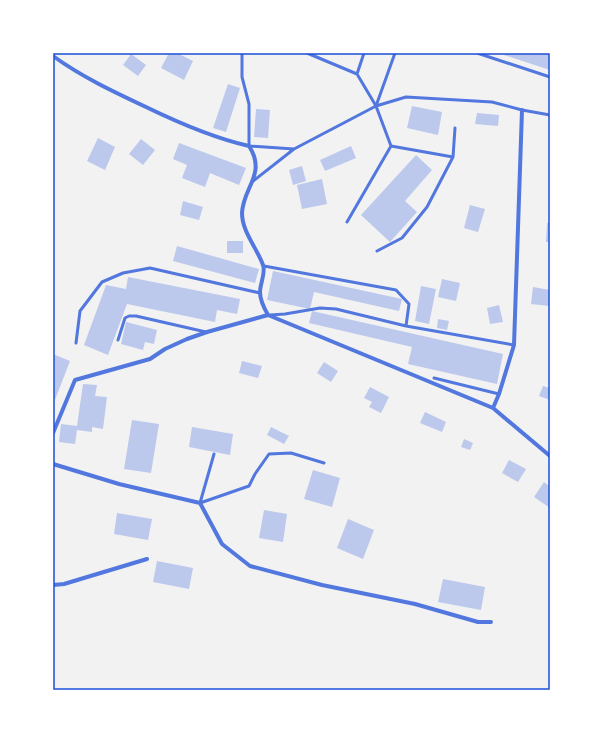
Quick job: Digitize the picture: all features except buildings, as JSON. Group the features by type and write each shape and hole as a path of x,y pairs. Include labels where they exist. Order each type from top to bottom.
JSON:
{"street":[{"path":"53,56 95,82 180,123 232,142 249,146 254,155 256,166 252,182 243,204 242,213 243,221 264,266 260,293 262,304 268,315"},
{"path":"493,408 514,346 522,110"},
{"path":"53,433 75,380 150,359 165,349 208,332 268,315 493,408 550,456"},
{"path":"53,464 119,484 200,503 222,544 250,566 322,585 415,604 478,622 491,622"},
{"path":"53,585 64,584 147,559"}],"lane":[{"path":"242,53 242,77 249,104 249,146 294,149"},
{"path":"306,53 357,74 376,106 391,146"},
{"path":"357,74 364,53"},
{"path":"376,106 395,53"},
{"path":"477,53 550,77"},
{"path":"252,182 294,149 376,106 406,97 492,102 522,110 550,115"},
{"path":"377,251 402,238 427,207 453,157 455,128"},
{"path":"391,146 453,157"},
{"path":"347,222 391,146"},
{"path":"264,266 396,290 409,304 406,326"},
{"path":"76,343 80,311 102,282 123,273 150,268 260,293"},
{"path":"268,315 285,314 320,308 336,308 406,326 514,346"},
{"path":"118,340 125,318 130,316 136,316 208,332"},
{"path":"434,378 499,394"},
{"path":"200,503 249,486 255,474 269,454 290,453 324,463"},
{"path":"200,503 214,454"}]}
